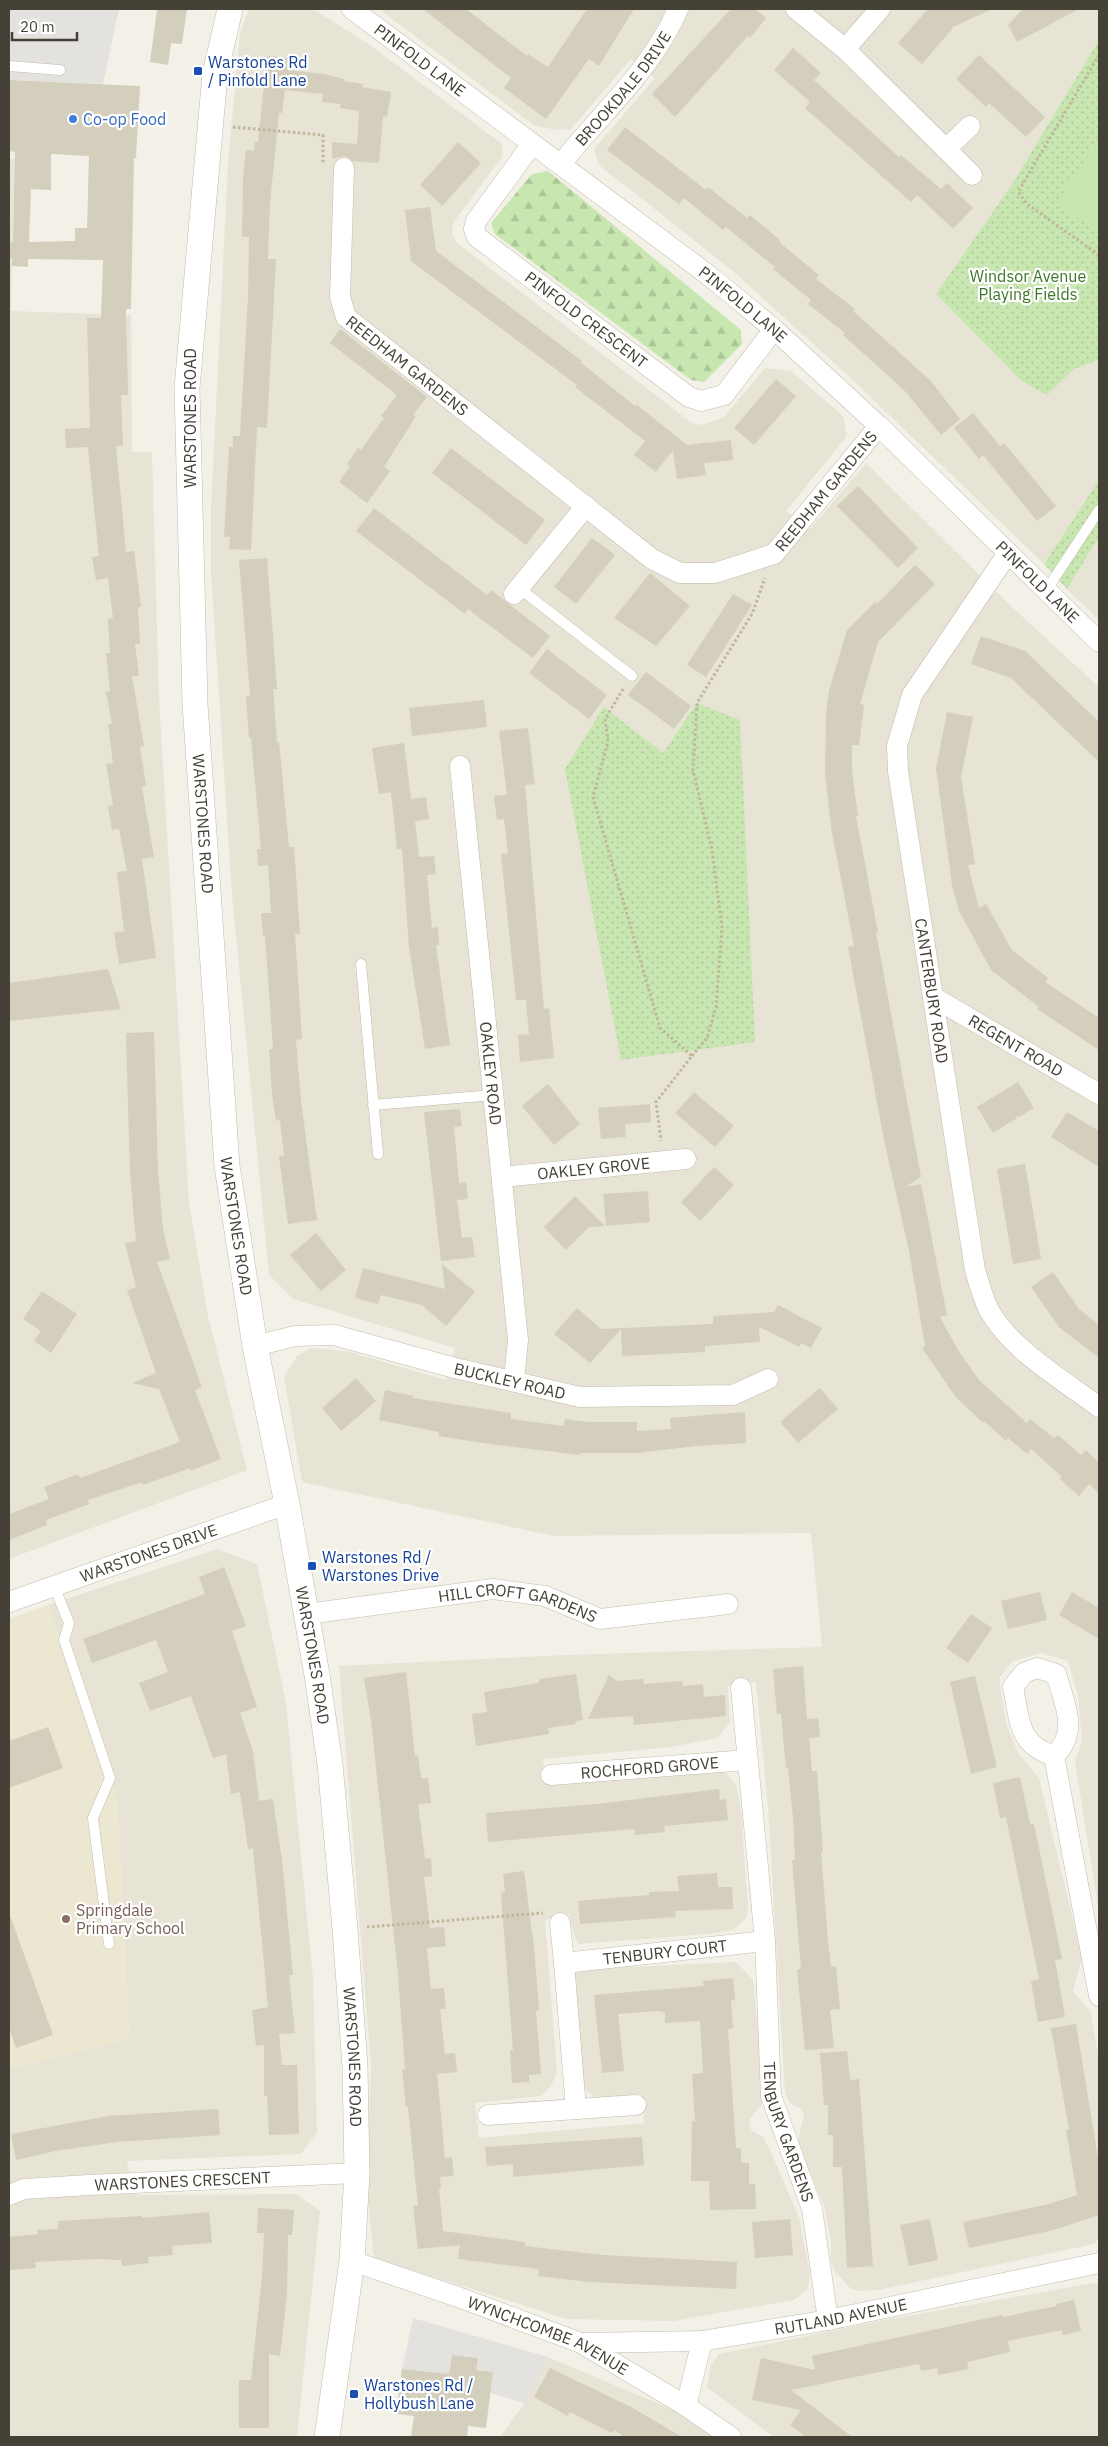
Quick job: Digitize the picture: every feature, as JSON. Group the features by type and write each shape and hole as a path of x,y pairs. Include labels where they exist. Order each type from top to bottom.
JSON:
{"street":[{"name":"WARSTONES ROAD","path":"230,9 215,74 187,388 195,704 227,1166 255,1346 307,1614 330,1764 345,1929 355,2066 358,2173 352,2261 327,2437"},
{"name":"PINFOLD LANE","path":"352,9 707,274 774,329 879,426 1099,642"},
{"name":"BROOKDALE DRIVE","path":"561,164 640,72 658,47 678,9"},
{"path":"796,9 845,49 972,175"},
{"path":"845,49 880,9"},
{"path":"946,149 970,126"},
{"name":"PINFOLD CRESCENT","path":"532,144 476,221 474,229 477,237 690,397 701,402 724,395 774,329"},
{"name":"REEDHAM GARDENS","path":"344,173 340,297 346,317 652,559 680,573 715,573 774,554 879,426"},
{"path":"516,591 586,506"},
{"name":"CANTERBURY ROAD","path":"1008,553 912,695 897,746 898,771 975,1270 981,1292 990,1311 1005,1333 1024,1350 1099,1407"},
{"name":"OAKLEY ROAD","path":"460,766 518,1340 514,1380"},
{"name":"REGENT ROAD","path":"933,996 1099,1094"},
{"name":"OAKLEY GROVE","path":"502,1177 663,1163 686,1159"},
{"name":"BUCKLEY ROAD","path":"255,1346 295,1336 334,1335 455,1368 514,1380 580,1397 733,1395 768,1379"},
{"name":"WARSTONES DRIVE","path":"9,1602 287,1504"},
{"name":"HILL CROFT GARDENS","path":"307,1614 493,1589 545,1596 600,1619 728,1604"},
{"path":"740,1688 765,1941"},
{"path":"1054,1756 1099,1996"},
{"name":"ROCHFORD GROVE","path":"551,1775 747,1760"},
{"path":"560,1924 576,2109"},
{"name":"TENBURY COURT","path":"564,1963 765,1941"},
{"name":"TENBURY GARDENS","path":"765,1941 771,2096 812,2209 828,2320"},
{"path":"488,2115 636,2105"},
{"name":"WARSTONES CRESCENT","path":"9,2195 24,2189 358,2173"},
{"name":"WYNCHCOMBE AVENUE","path":"352,2261 458,2297 581,2343 686,2406 730,2437"},
{"name":"RUTLAND AVENUE","path":"581,2343 702,2341 828,2320 1099,2263"},
{"path":"686,2406 702,2341"}],"lane":[{"path":"9,66 60,70"},
{"path":"1046,591 1099,510"},
{"path":"516,591 632,676"},
{"path":"361,964 378,1154"},
{"path":"373,1105 494,1095"},
{"path":"54,1586 69,1623 64,1640 110,1778 93,1818 109,1944"}],"path":[{"path":"1099,55 1018,192 1027,204 1099,255"},
{"path":"210,124 323,135 323,177 344,173"},
{"path":"663,1163 656,1102 707,1038 716,1007 722,927 712,850 693,770 693,743 698,723 698,703 752,614 774,554"},
{"path":"632,676 605,719 608,741 593,797 660,1028 692,1056"},
{"path":"345,1929 559,1911 560,1924"}],"shaded area":[{"path":"9,9 119,9 103,84 9,80"},
{"path":"249,9 313,9 367,43 502,144 502,157 453,223 452,234 457,243 692,423 702,425 724,417 765,368 791,371 843,416 847,436 786,511 811,528 866,463 1012,607 1099,687 1099,1913 1075,1762 1082,1740 1078,1696 1068,1661 1041,1653 1013,1661 999,1678 1006,1723 1018,1753 1039,1778 1082,1958 1073,1991 1091,2013 1099,2061 1099,2238 1094,2244 878,2290 858,2291 850,2288 834,2270 831,2261 831,2242 824,2205 797,2144 804,2115 801,2109 790,2103 785,2093 768,1806 756,1682 728,1686 730,1723 717,1738 671,1747 543,1759 546,1785 720,1770 728,1775 737,1787 741,1810 748,1908 746,1918 733,1930 709,1934 579,1944 574,1936 569,1914 545,1920 557,2072 551,2086 541,2096 475,2103 479,2138 644,2123 642,2095 597,2098 582,2088 572,1974 586,1969 736,1962 753,1980 765,2101 749,2120 751,2130 763,2137 799,2218 810,2274 808,2289 794,2300 673,2321 567,2319 374,2258 367,2189 371,2065 339,1666 565,1655 822,1647 811,1533 554,1536 302,1482 284,1376 297,1356 312,1348 346,1351 446,1380 455,1348 293,1299 269,1275 232,895 211,573 211,508 228,164 240,33","holes":["697,703 621,1060 604,708 663,753"]},
{"path":"379,9 1099,9 1099,40 1011,186 937,293 1074,369 1099,360 1099,480 1044,564 855,382 734,272 599,165 594,149 655,78 631,59 571,129 557,130 535,126"},
{"path":"9,159 15,159 11,311 131,315 132,452 152,452 159,698 189,1202 208,1316 247,1470 9,1559"},
{"path":"1099,537 1099,620 1067,589"},
{"path":"217,1549 257,1564 286,1703 313,1978 317,2132 301,2154 127,2161 134,2195 296,2194 320,2211 297,2437 9,2437 9,2069 129,2039 117,1799 48,1605"},
{"name":"Springdale Primary School","path":"48,1605 117,1799 129,2039 9,2069 9,1619"},
{"path":"1099,2283 1099,2437 774,2437 707,2387 711,2365 719,2354 884,2320"},
{"path":"413,2318 548,2357 525,2403 490,2393 493,2372 476,2370 477,2358 452,2355 449,2374 402,2369"},
{"path":"548,2357 685,2415 712,2437 500,2437 525,2403"}],"green space":[{"name":"Windsor Avenue Playing Fields","path":"1099,40 1099,360 1074,369 1047,395 1022,381 936,294 1011,186"},
{"path":"1099,139 1099,232 1056,204"},
{"path":"548,171 741,330 742,344 704,382 691,380 495,234 491,223 532,174"},
{"path":"1099,480 1099,537 1067,589 1044,564"},
{"path":"697,703 740,720 755,1042 621,1060 565,769 604,707 663,753"}],"building":[{"path":"157,9 187,9 182,44 171,43 168,65 150,62"},
{"path":"423,9 466,9 527,56 528,54 548,67 587,9 634,9 599,66 589,59 546,119 504,88 511,78"},
{"path":"731,9 755,9 766,18 750,38 748,36 675,117 652,94"},
{"path":"928,9 992,9 951,28 922,64 898,43"},
{"path":"1023,9 1079,9 1017,42 1008,25"},
{"path":"793,48 821,73 814,80 899,157 901,155 941,189 947,183 973,208 953,229 917,195 911,202 805,108 810,102 774,70"},
{"path":"979,55 1045,117 1026,137 989,103 986,107 956,79"},
{"path":"267,56 288,58 287,70 324,74 344,79 344,81 363,84 362,87 391,92 387,117 383,116 379,163 353,161 345,156 332,159 332,142 357,144 359,111 340,108 341,104 322,102 323,94 285,90 282,113 279,113 270,202 268,259 276,259 267,428 257,427 251,550 229,549 230,537 224,537 229,447 233,447 233,436 240,436 248,298 249,237 242,237 243,179 246,150 254,151 255,142 258,142"},
{"path":"9,80 140,86 136,158 134,158 131,309 126,309 128,395 121,395 123,446 116,446 126,552 134,551 141,607 138,607 140,644 135,644 139,676 132,676 144,746 140,747 146,786 142,787 154,857 142,859 156,958 119,964 114,933 124,931 117,872 127,871 119,829 112,830 108,806 113,805 106,764 113,763 108,724 112,724 106,692 110,691 106,653 110,653 108,619 113,618 108,578 96,580 92,557 99,556 88,447 66,448 65,429 90,428 87,318 101,318 103,260 28,259 28,267 12,266 12,258 9,258 9,242 13,242 15,152 9,151","holes":["51,154 89,156 87,228 75,228 75,241 29,242 31,189 51,190"]},
{"path":"625,127 706,190 708,187 747,218 750,215 780,240 779,242 819,275 816,279 855,309 853,311 931,381 960,419 941,435 904,390 843,335 845,333 808,304 811,300 773,269 775,267 726,227 723,230 684,198 679,204 607,150"},
{"path":"458,142 481,163 442,206 420,185"},
{"path":"430,207 436,251 582,361 580,362 687,445 731,440 733,460 704,463 706,475 677,479 673,450 656,472 634,455 645,441 575,387 577,385 411,261 405,210"},
{"path":"340,329 427,397 413,415 416,416 384,467 390,471 367,503 339,482 350,466 347,464 358,448 361,450 384,418 381,416 397,395 330,343"},
{"path":"776,379 796,396 754,445 734,428"},
{"path":"973,413 1000,446 1004,443 1056,506 1037,521 983,455 979,459 954,428"},
{"path":"451,448 545,520 526,545 432,473"},
{"path":"858,486 918,548 898,568 837,506"},
{"path":"374,508 487,595 491,590 550,636 533,658 468,609 465,614 356,531"},
{"path":"592,538 615,555 576,604 554,587"},
{"path":"267,558 277,689 273,689 277,743 279,742 289,847 294,847 300,934 295,934 302,1039 296,1040 301,1101 317,1220 288,1224 279,1156 284,1155 280,1120 276,1121 272,1094 269,1049 273,1049 265,936 263,936 261,913 271,913 268,865 258,866 257,849 261,849 251,738 249,738 246,696 250,696 239,560"},
{"path":"915,565 935,584 878,642 860,704 864,705 859,745 852,745 852,771 858,816 856,816 921,1177 905,1187 921,1184 947,1315 940,1317 958,1350 979,1380 1027,1423 1030,1419 1054,1438 1058,1435 1081,1455 1086,1450 1099,1463 1099,1493 1089,1484 1079,1496 1060,1479 1062,1477 1031,1449 1027,1454 1008,1438 1006,1441 984,1421 983,1423 955,1396 922,1348 925,1346 909,1251 884,1140 848,947 854,946 832,833 825,775 826,714 829,691 847,630 875,602 877,604"},
{"path":"650,573 690,606 656,646 614,618"},
{"path":"733,594 752,605 706,677 687,665"},
{"path":"981,636 1025,651 1099,722 1099,762 1011,678 971,664"},
{"path":"547,649 607,695 589,719 529,673"},
{"path":"646,672 691,706 674,729 628,695"},
{"path":"484,700 487,727 412,736 409,708"},
{"path":"947,712 973,717 961,777 975,864 968,865 979,908 986,904 1012,950 1048,978 1045,982 1099,1018 1099,1050 1037,1009 1039,1007 991,970 959,911 952,885 936,768"},
{"path":"528,728 535,784 525,785 544,1009 549,1008 554,1058 520,1062 518,1035 529,1034 526,1000 516,1000 501,854 508,853 504,819 497,820 494,796 507,795 499,731"},
{"path":"404,743 411,799 426,797 429,819 415,821 419,857 434,856 436,874 427,875 432,928 438,927 439,945 436,945 450,1045 425,1049 409,947 402,849 397,849 391,792 379,794 372,748"},
{"path":"108,969 121,1009 9,1021 9,983"},
{"path":"154,1032 158,1171 163,1229 170,1259 157,1262 202,1387 195,1390 221,1459 190,1471 190,1468 143,1485 142,1482 88,1500 89,1504 46,1520 47,1525 9,1540 9,1514 49,1499 44,1487 78,1474 80,1478 180,1442 159,1389 132,1383 156,1373 127,1290 136,1287 125,1243 136,1241 130,1175 126,1033"},
{"path":"1018,1082 1034,1108 1019,1117 1016,1116 1017,1118 993,1133 977,1107"},
{"path":"548,1084 580,1124 554,1145 522,1106"},
{"path":"694,1092 734,1126 715,1147 675,1113"},
{"path":"650,1104 651,1122 625,1124 626,1137 601,1139 598,1108"},
{"path":"460,1109 462,1126 454,1127 459,1183 466,1182 468,1199 457,1200 462,1238 472,1237 475,1257 441,1261 424,1112"},
{"path":"1067,1112 1099,1131 1099,1167 1051,1137"},
{"path":"1025,1164 1041,1259 1013,1264 997,1169"},
{"path":"714,1167 734,1185 700,1221 681,1202"},
{"path":"648,1191 650,1222 606,1226 603,1194"},
{"path":"575,1196 605,1226 589,1227 566,1250 544,1227"},
{"path":"316,1233 346,1270 321,1291 290,1255"},
{"path":"442,1264 475,1292 446,1326 422,1305 381,1295 378,1304 355,1298 363,1268 445,1289"},
{"path":"1053,1272 1079,1309 1099,1325 1099,1358 1059,1327 1031,1287"},
{"path":"42,1291 77,1314 51,1353 34,1341 41,1331 23,1319"},
{"path":"778,1305 822,1328 811,1348 801,1343 799,1347 759,1327 760,1342 705,1346 705,1352 622,1356 621,1329 590,1363 554,1334 577,1308 601,1329 713,1324 713,1316 774,1312"},
{"path":"356,1378 376,1401 341,1431 322,1408"},
{"path":"820,1388 838,1409 798,1443 780,1422"},
{"path":"385,1390 414,1396 413,1398 511,1413 511,1419 564,1426 565,1419 587,1422 637,1422 637,1431 671,1429 670,1418 745,1412 746,1443 696,1446 637,1453 580,1453 580,1455 490,1444 438,1436 439,1432 379,1420"},
{"path":"224,1567 246,1626 232,1631 257,1707 240,1713 253,1751 259,1801 273,1799 282,1860 293,1975 289,1975 295,2033 279,2034 282,2065 297,2065 299,2134 269,2135 267,2096 264,2096 264,2045 256,2046 252,2010 268,2007 253,1848 248,1849 240,1792 231,1794 226,1754 213,1758 191,1696 150,1711 139,1683 168,1672 156,1640 92,1663 83,1639 205,1594 199,1577"},
{"path":"1040,1592 1047,1620 1008,1629 1001,1601"},
{"path":"1072,1592 1099,1608 1099,1639 1059,1615"},
{"path":"971,1614 992,1628 968,1663 946,1648"},
{"path":"803,1666 807,1719 818,1718 820,1737 809,1738 812,1771 817,1771 828,1941 831,1967 836,1966 840,2009 830,2010 834,2048 805,2050 797,1969 801,1969 792,1860 795,1860 793,1818 781,1714 777,1714 773,1669"},
{"path":"406,1672 415,1756 418,1755 421,1778 428,1778 431,1803 418,1804 425,1859 431,1858 432,1876 424,1877 430,1928 444,1927 446,1946 427,1948 431,1989 444,1988 446,2009 440,2009 445,2054 455,2053 457,2072 437,2074 445,2158 452,2157 454,2176 440,2177 441,2189 439,2189 443,2231 525,2242 525,2246 603,2255 737,2262 736,2289 590,2282 538,2276 539,2269 458,2259 460,2245 418,2249 413,2206 418,2206 408,2107 406,2107 402,2070 405,2069 398,1975 371,1720 364,1678"},
{"path":"576,1674 583,1720 575,1721 576,1724 548,1728 549,1734 476,1746 472,1714 487,1712 484,1692 539,1683 539,1679"},
{"path":"609,1675 617,1681 643,1679 644,1684 682,1681 683,1686 703,1684 704,1697 725,1695 726,1716 634,1725 633,1716 588,1719"},
{"path":"975,1676 997,1767 971,1774 950,1682"},
{"path":"48,1727 63,1768 9,1788 9,1741"},
{"path":"1020,1777 1030,1824 1034,1824 1062,1959 1055,1960 1065,2017 1038,2022 1031,1981 1039,1979 1006,1817 1000,1818 993,1783"},
{"path":"719,1789 720,1800 726,1799 728,1820 664,1826 665,1832 635,1835 634,1829 488,1842 486,1813 597,1804"},
{"path":"524,1871 534,1947 539,2010 536,2011 541,2074 529,2075 529,2082 512,2083 510,2050 513,2050 501,1893 505,1892 503,1874"},
{"path":"717,1873 718,1887 732,1887 733,1909 675,1911 676,1917 580,1924 578,1901 649,1895 649,1892 679,1891 677,1876"},
{"path":"11,1918 53,2035 16,2048 9,2028 9,1919"},
{"path":"733,1978 735,2000 731,2001 733,2028 728,2029 736,2148 741,2148 741,2163 749,2163 749,2184 755,2184 756,2209 710,2210 709,2181 691,2181 692,2121 695,2121 692,2074 703,2073 700,2021 665,2023 665,2012 657,2011 618,2014 624,2071 602,2073 594,1995 704,1986 703,1981"},
{"path":"1076,2024 1099,2164 1099,2215 1050,2231 969,2248 963,2222 1049,2204 1077,2195 1066,2130 1069,2129 1051,2028"},
{"path":"847,2051 850,2080 859,2079 873,2266 847,2268 842,2167 833,2167 833,2135 828,2135 828,2105 824,2105 820,2053"},
{"path":"218,2109 220,2135 117,2142 55,2151 16,2160 11,2134 109,2116"},
{"path":"642,2137 644,2165 513,2177 513,2164 487,2166 485,2147"},
{"path":"258,2208 294,2210 292,2235 288,2235 287,2295 280,2356 269,2354 269,2428 239,2428 239,2380 251,2380 262,2276 264,2233 257,2233"},
{"path":"209,2212 212,2243 172,2246 173,2255 148,2257 149,2263 122,2266 121,2260 97,2259 35,2262 36,2268 9,2270 9,2237 38,2234 37,2230 58,2229 58,2221 142,2216 142,2218"},
{"path":"790,2219 793,2255 755,2258 752,2222"},
{"path":"930,2219 938,2260 909,2266 900,2225"},
{"path":"1074,2300 1081,2331 1063,2335 1062,2330 1008,2341 1010,2352 967,2362 969,2369 938,2375 937,2368 921,2371 919,2364 791,2390 852,2437 806,2437 790,2425 801,2410 752,2400 761,2358 815,2370 812,2356 1002,2315 1003,2317 1057,2306 1056,2304"},
{"path":"452,2355 478,2358 476,2370 493,2372 486,2428 468,2426 467,2437 411,2437 414,2416 396,2414 402,2369 449,2374"},
{"path":"550,2368 633,2408 682,2437 625,2437 614,2430 612,2433 570,2412 568,2416 534,2397"}],"place":[{"name":"Warstones Rd / Pinfold Lane","path":"198,71"},
{"name":"Co-op Food","path":"73,119"},
{"name":"Warstones Rd / Warstones Drive","path":"312,1566"},
{"name":"Springdale Primary School","path":"66,1919"},
{"name":"Warstones Rd / Hollybush Lane","path":"354,2394"}]}
